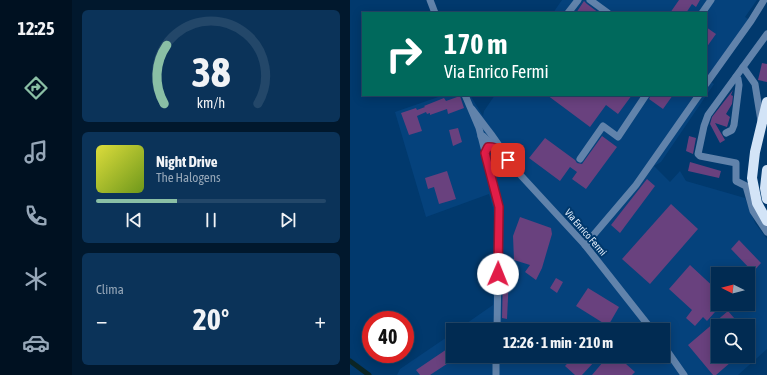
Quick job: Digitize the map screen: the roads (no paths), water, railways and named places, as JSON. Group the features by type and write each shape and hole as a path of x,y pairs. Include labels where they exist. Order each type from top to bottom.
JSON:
{"highway":[{"path":"767,102 755,152 752,178 755,196 767,221"},
{"path":"753,168 760,196 767,209"},
{"path":"767,170 765,188 767,199"}],"street":[{"path":"430,0 435,12"},
{"path":"569,12 578,0"},
{"path":"590,0 607,12"},
{"path":"703,12 710,0"},
{"path":"707,83 751,21 764,0"},
{"path":"767,34 708,116 704,126 698,154 700,156 736,163 736,181 746,186 753,211 767,232"},
{"path":"743,67 754,84 762,124"},
{"path":"726,133 732,130 734,125 740,85 736,78"},
{"path":"466,96 472,109 481,136 499,207 497,323"},
{"path":"580,159 603,126 618,137 645,96"},
{"path":"585,245 636,185 698,96"},
{"name":"Via Enrico Fermi","path":"472,109 498,144 498,149"},
{"path":"481,136 484,132 491,134"},
{"name":"Via Enrico Fermi","path":"481,136 484,136 498,149 585,245 646,323"},
{"path":"485,153 488,147 498,149"},
{"path":"670,355 684,375"},
{"path":"496,363 496,375"}],"waterway":[{"path":"350,361 369,375"}]}
